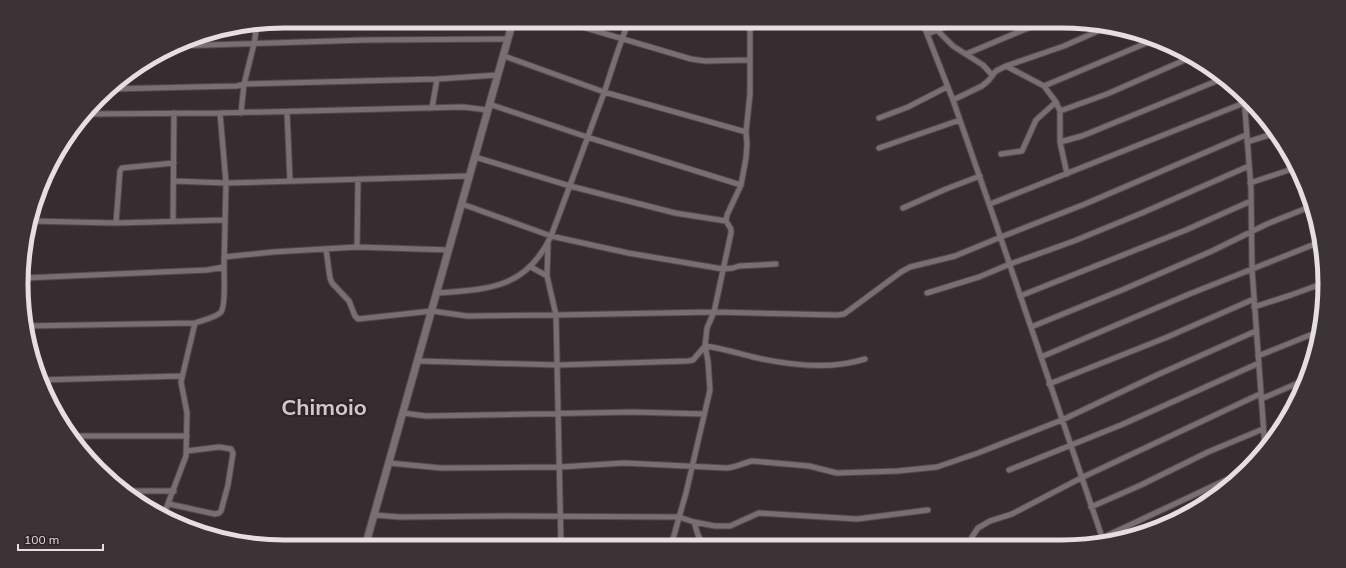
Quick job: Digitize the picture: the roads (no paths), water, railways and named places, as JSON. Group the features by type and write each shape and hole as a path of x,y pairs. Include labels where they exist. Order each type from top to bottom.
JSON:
{"street":[{"path":"367,540 511,28"},
{"path":"585,28 691,59 705,61 749,60"},
{"path":"438,292 485,289 504,284 520,276 531,267 542,253 551,236 570,186 586,137 604,92 626,28"},
{"path":"673,540 710,390 708,361 705,346 707,328 714,312 731,233 731,229 726,220 727,215 741,185 746,158 746,132 750,94 750,28"},
{"path":"925,28 990,204 1049,384 1102,537"},
{"path":"927,34 945,28"},
{"path":"966,54 1028,28"},
{"path":"241,113 244,84 256,30"},
{"path":"938,31 953,46 983,65 992,75"},
{"path":"952,100 982,86 996,71 1006,66 1064,46 1099,31"},
{"path":"190,46 365,40 508,39"},
{"path":"1044,86 1147,43"},
{"path":"504,56 604,92 746,132"},
{"path":"1060,111 1107,94 1186,60"},
{"path":"1006,66 1044,86 1056,102 1060,111 1060,142 1067,174"},
{"path":"119,89 438,79 498,75"},
{"path":"432,108 438,79"},
{"path":"1060,142 1082,136 1218,81"},
{"path":"879,118 908,107 947,87"},
{"path":"1001,154 1022,151 1036,120 1056,102"},
{"path":"990,204 1243,103"},
{"path":"93,114 241,113 489,107 741,185"},
{"path":"1247,107 1246,135 1251,201 1252,269 1264,441"},
{"path":"287,112 290,181"},
{"path":"173,221 174,113"},
{"path":"32,326 195,323 218,314 221,311 223,307 224,288 226,183 220,113"},
{"path":"879,148 960,120"},
{"path":"326,249 332,283 349,301 355,316 358,319 432,311 467,316 714,312 828,315 844,314 910,267 955,256 1085,204 1246,135"},
{"path":"1247,142 1270,135"},
{"path":"475,157 570,186 675,213 726,220"},
{"path":"116,222 120,171 122,168 174,163"},
{"path":"927,294 979,277 1074,241 1249,166"},
{"path":"1250,183 1291,169"},
{"path":"174,181 226,183 470,176"},
{"path":"902,208 980,176"},
{"path":"357,248 358,179"},
{"path":"1020,296 1142,248 1251,201"},
{"path":"462,204 551,236 628,253 723,269 739,266 776,264"},
{"path":"1031,327 1122,290 1212,251 1252,231 1306,208"},
{"path":"36,221 116,222 225,220"},
{"path":"548,242 547,276 556,315 561,540"},
{"path":"1041,357 1187,295 1315,244"},
{"path":"224,257 273,252 357,248 449,250"},
{"path":"28,278 207,270 224,267"},
{"path":"531,267 547,276"},
{"path":"1254,307 1318,285"},
{"path":"1049,384 1158,341 1254,299"},
{"path":"165,511 185,463 187,451 187,413 182,391 182,376 195,323"},
{"path":"389,463 441,468 560,467 624,463 734,468 744,462 752,461 809,466 837,473 898,471 937,467 978,453 1062,420 1157,375 1256,331"},
{"path":"1258,356 1313,334"},
{"path":"705,346 721,348 754,357 792,364 824,365 852,363 865,359"},
{"path":"418,361 558,364 688,361 693,360 705,346"},
{"path":"1009,470 1121,425 1259,363"},
{"path":"46,380 182,376"},
{"path":"972,537 978,528 990,521 1012,514 1081,478 1260,397 1299,382"},
{"path":"403,413 426,416 633,412 704,414"},
{"path":"1092,507 1142,485 1208,452 1263,429"},
{"path":"78,436 187,436"},
{"path":"169,504 215,514 219,514 221,511 228,485 233,453 231,449 219,447 187,451"},
{"path":"1115,534 1226,480"},
{"path":"134,491 174,491"},
{"path":"374,515 400,517 679,517 694,522 716,526 730,526 759,514 857,519 928,510"},
{"path":"694,522 701,540"}],"district":[{"name":"Chimoio","path":"324,407"}]}
